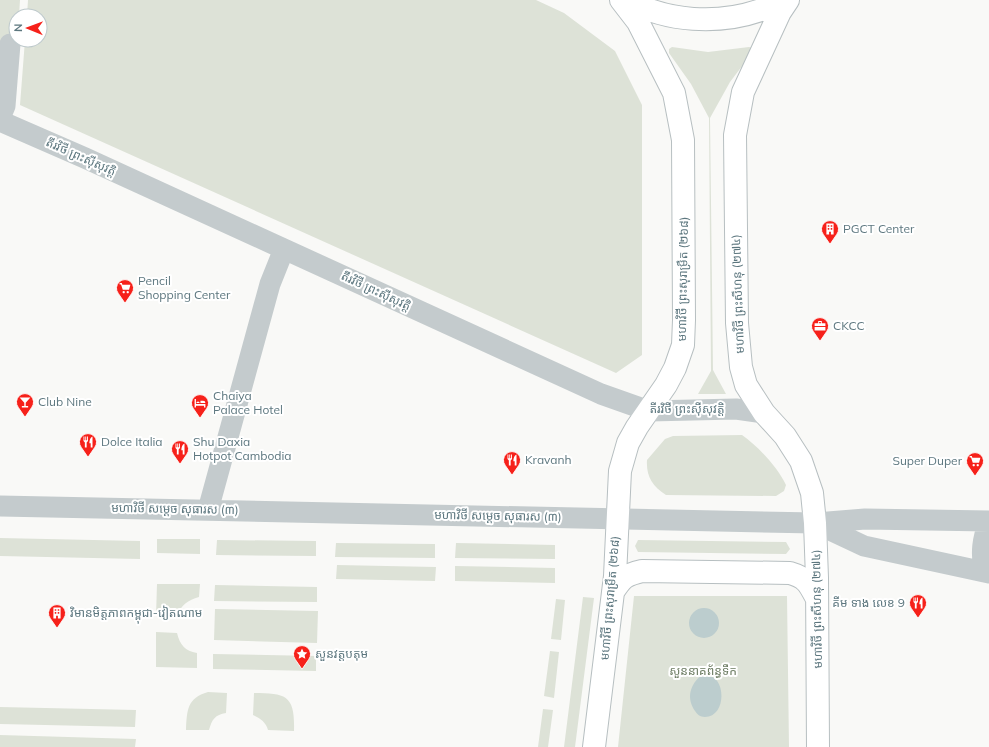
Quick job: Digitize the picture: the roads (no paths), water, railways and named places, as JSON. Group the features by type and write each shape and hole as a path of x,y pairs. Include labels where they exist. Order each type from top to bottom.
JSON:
{"main road":[{"name":"មហាវិថី ព្រះសុរាម្រឹត (២៦៨)","path":"594,747 613,592 620,471 628,443 672,374 683,345 684,320 683,140 674,93 638,22 621,0"},
{"path":"627,0 660,14 687,19 735,17 763,9 780,0"},
{"name":"មហាវិថី ព្រះសីហនុ (២៧៤)","path":"788,0 780,12 743,92 735,135 737,324 741,367 746,386 764,413 785,436 801,461 812,493 815,523 817,599 818,747"},
{"path":"613,592 621,580 629,574 642,571 790,573 797,575 808,582 817,599"}],"street":[{"path":"0,120 5,106 10,48"},
{"name":"តីរវិថី ព្រះស៊ីសុវត្តិ","path":"0,120 601,394 649,410 736,409 764,413"},
{"path":"208,510 270,284 284,249"},
{"name":"មហាវិថី សម្តេច សុធារស (៣)","path":"0,506 815,523 864,546 987,572"},
{"path":"815,523 864,519 989,521 984,534 982,546 987,572"}],"place":[{"name":"PGCT Center","path":"830,244"},
{"name":"Pencil Shopping Center","path":"125,303"},
{"name":"CKCC","path":"820,341"},
{"name":"Club Nine","path":"25,417"},
{"name":"Chaiya Palace Hotel","path":"200,418"},
{"name":"Dolce Italia","path":"88,457"},
{"name":"Shu Daxia Hotpot Cambodia","path":"180,464"},
{"name":"Kravanh","path":"512,475"},
{"name":"Super Duper","path":"975,476"},
{"name":"គីម ទាង លេខ 9","path":"918,618"},
{"name":"វិមានមិត្តភាពកម្ពុជា-វៀតណាម","path":"57,628"},
{"name":"សួនវត្តបតុម","path":"302,669"}],"park label":[{"name":"សួននាគព័ន្ធទឹក","path":"703,671"}]}
